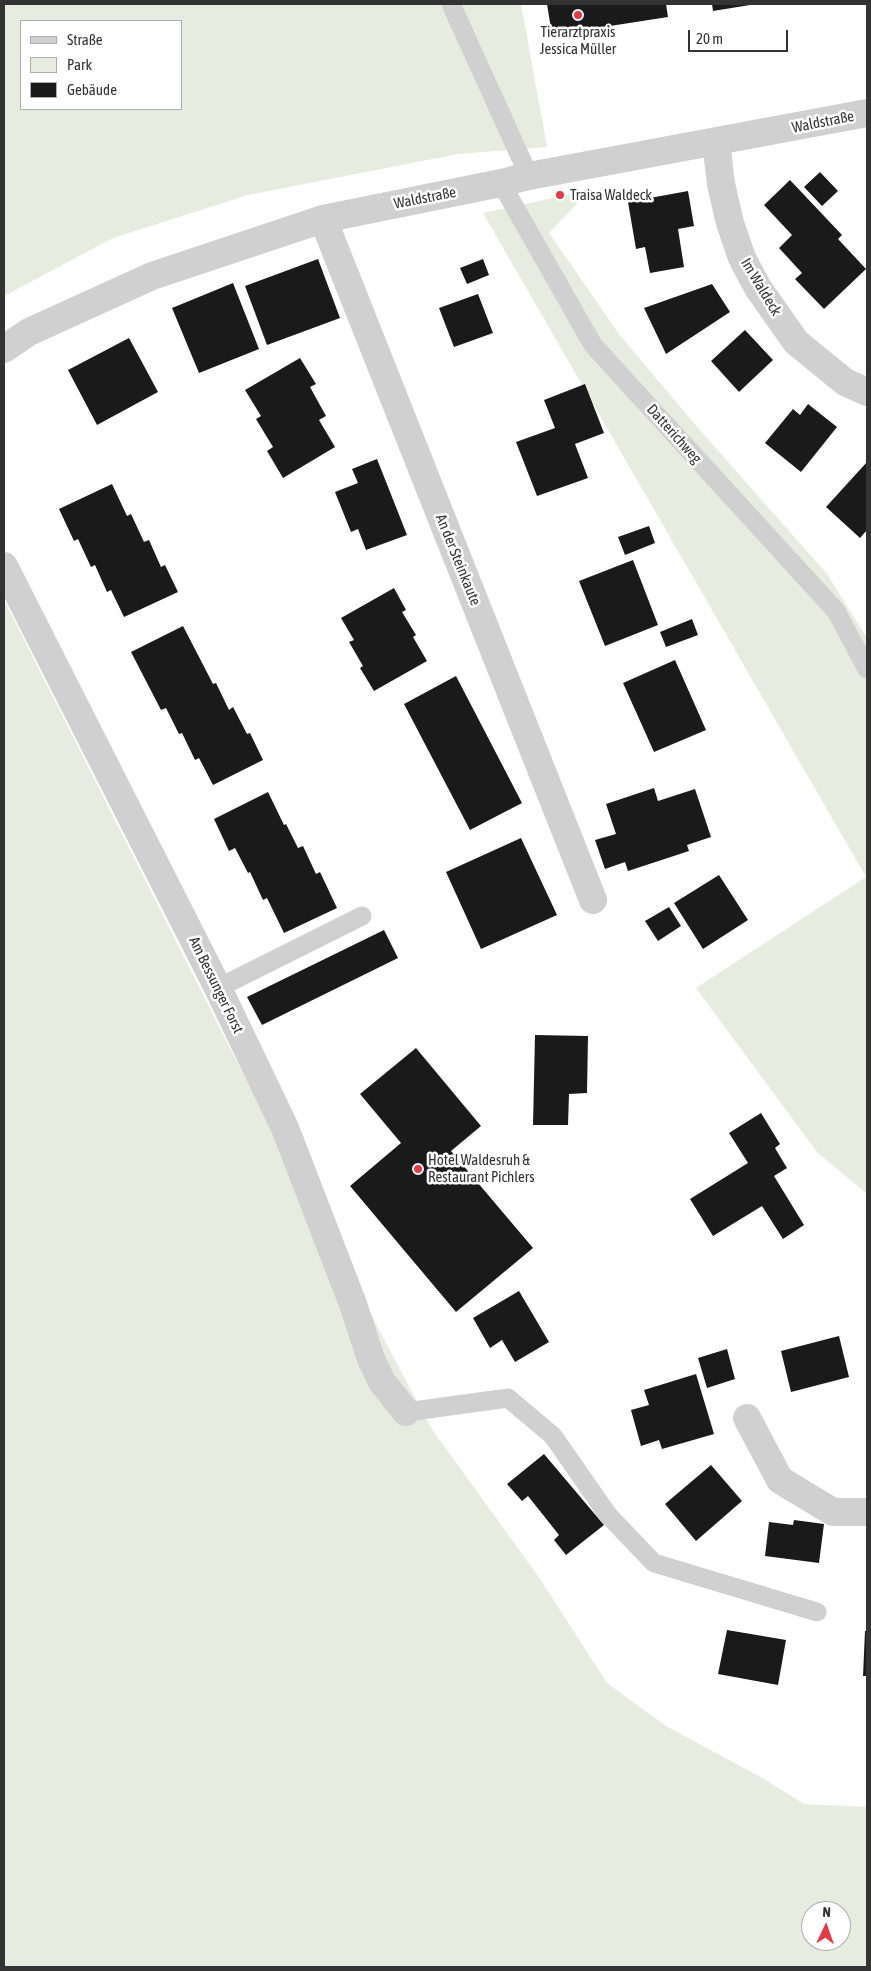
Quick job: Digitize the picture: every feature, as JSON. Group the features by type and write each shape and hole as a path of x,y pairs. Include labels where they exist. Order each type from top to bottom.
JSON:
{"street":[{"name":"Waldstraße","path":"4,349 29,332 152,276 323,219 529,176 867,113"},
{"name":"Im Waldeck","path":"716,142 721,184 730,223 742,258 758,288 796,342 846,382 867,392"},
{"name":"An der Steinkaute","path":"323,219 593,900"},
{"name":"Am Bessunger Forst","path":"4,566 218,988 285,1128 354,1304 382,1382 406,1412"},
{"path":"747,1418 780,1480 833,1512 867,1512"}],"lane":[{"path":"452,4 529,176"},
{"name":"Datterichweg","path":"501,183 592,345 836,611 867,669"},
{"path":"218,988 362,916"},
{"path":"406,1412 508,1398 553,1436 608,1515 654,1563 817,1612"}],"green space":[{"path":"4,4 521,4 547,147 458,154 248,195 113,238 4,296"},
{"path":"590,190 549,233 619,334 698,428 827,574 867,638 867,1194 817,1152 696,988 866,877 483,213"},
{"path":"4,600 234,1056 431,1428 538,1576 607,1683 666,1726 764,1779 804,1804 867,1807 867,1967 4,1967"}],"building":[{"name":"Tierarztpraxis Jessica Müller","path":"547,4 666,4 668,17 552,35"},
{"path":"712,4 750,4 750,5 713,11"},
{"path":"820,172 838,191 822,206 804,187"},
{"path":"790,180 842,235 838,239 866,269 824,309 795,279 802,273 779,248 792,235 764,205"},
{"path":"688,191 694,226 678,229 684,267 650,273 645,247 636,249 628,202"},
{"path":"318,259 340,318 267,345 245,286"},
{"path":"483,259 489,275 467,284 460,268"},
{"path":"233,283 259,349 199,373 172,308"},
{"path":"712,284 730,312 666,354 644,308"},
{"path":"478,294 493,333 454,347 439,308"},
{"path":"745,330 773,360 739,392 711,361"},
{"path":"129,338 158,392 97,425 68,370"},
{"path":"300,358 316,384 310,387 326,416 319,420 335,447 283,478 267,451 273,447 256,419 261,416 245,390"},
{"path":"585,384 604,433 575,444 588,478 537,496 516,442 555,428 544,400"},
{"path":"808,404 837,427 801,472 765,443 793,409 800,415"},
{"path":"377,459 407,535 366,550 358,529 351,532 335,492 358,483 352,469"},
{"path":"867,462 867,530 860,538 826,507"},
{"path":"112,484 127,516 131,514 144,542 149,540 161,567 165,565 178,592 124,617 111,590 107,592 95,565 91,567 78,539 74,541 59,509"},
{"path":"649,526 655,543 625,555 618,537"},
{"path":"633,560 658,625 605,646 579,581"},
{"path":"394,588 406,610 402,612 416,635 413,637 427,661 374,691 360,668 363,666 349,642 354,640 341,618"},
{"path":"692,619 698,635 666,647 660,632"},
{"path":"183,626 213,684 216,683 229,710 233,707 247,734 250,733 263,760 213,785 199,758 195,760 182,733 179,734 166,708 161,710 131,652"},
{"path":"675,660 706,730 654,752 623,683"},
{"path":"456,676 522,803 470,830 404,704"},
{"path":"654,788 658,801 695,789 711,837 687,845 689,851 628,871 625,862 605,869 595,840 616,834 606,804"},
{"path":"268,792 298,848 303,846 316,874 320,872 337,908 284,933 267,898 263,900 250,872 248,873 235,848 229,851 214,819"},
{"path":"521,838 557,915 481,949 446,872"},
{"path":"719,875 748,920 703,949 674,903"},
{"path":"669,907 681,926 658,941 645,921"},
{"path":"384,930 398,958 262,1025 247,997"},
{"path":"535,1035 588,1036 587,1093 569,1094 568,1125 533,1125"},
{"name":"Hotel Waldesruh & Restaurant Pichlers","path":"416,1048 481,1126 451,1151 533,1248 456,1312 350,1186 401,1143 360,1094"},
{"path":"761,1113 780,1144 775,1148 787,1168 774,1176 804,1225 783,1239 762,1206 713,1236 690,1199 748,1163 729,1133"},
{"path":"519,1291 549,1342 515,1362 502,1340 490,1348 473,1318"},
{"path":"839,1336 849,1377 791,1392 781,1351"},
{"path":"727,1349 735,1379 707,1388 698,1358"},
{"path":"696,1374 714,1434 662,1449 659,1440 641,1446 631,1410 649,1405 644,1390"},
{"path":"544,1454 604,1525 566,1555 554,1540 559,1535 528,1496 522,1501 507,1484"},
{"path":"711,1465 742,1501 696,1541 665,1504"},
{"path":"794,1520 824,1524 819,1563 765,1556 769,1522 793,1525"},
{"path":"727,1630 786,1640 778,1685 718,1674"},
{"path":"865,1631 867,1631 867,1676 863,1676"}],"place":[{"name":"Tierarztpraxis Jessica Müller","path":"578,15"},
{"name":"Traisa Waldeck","path":"560,195"},
{"name":"Hotel Waldesruh & Restaurant Pichlers","path":"418,1169"}]}
